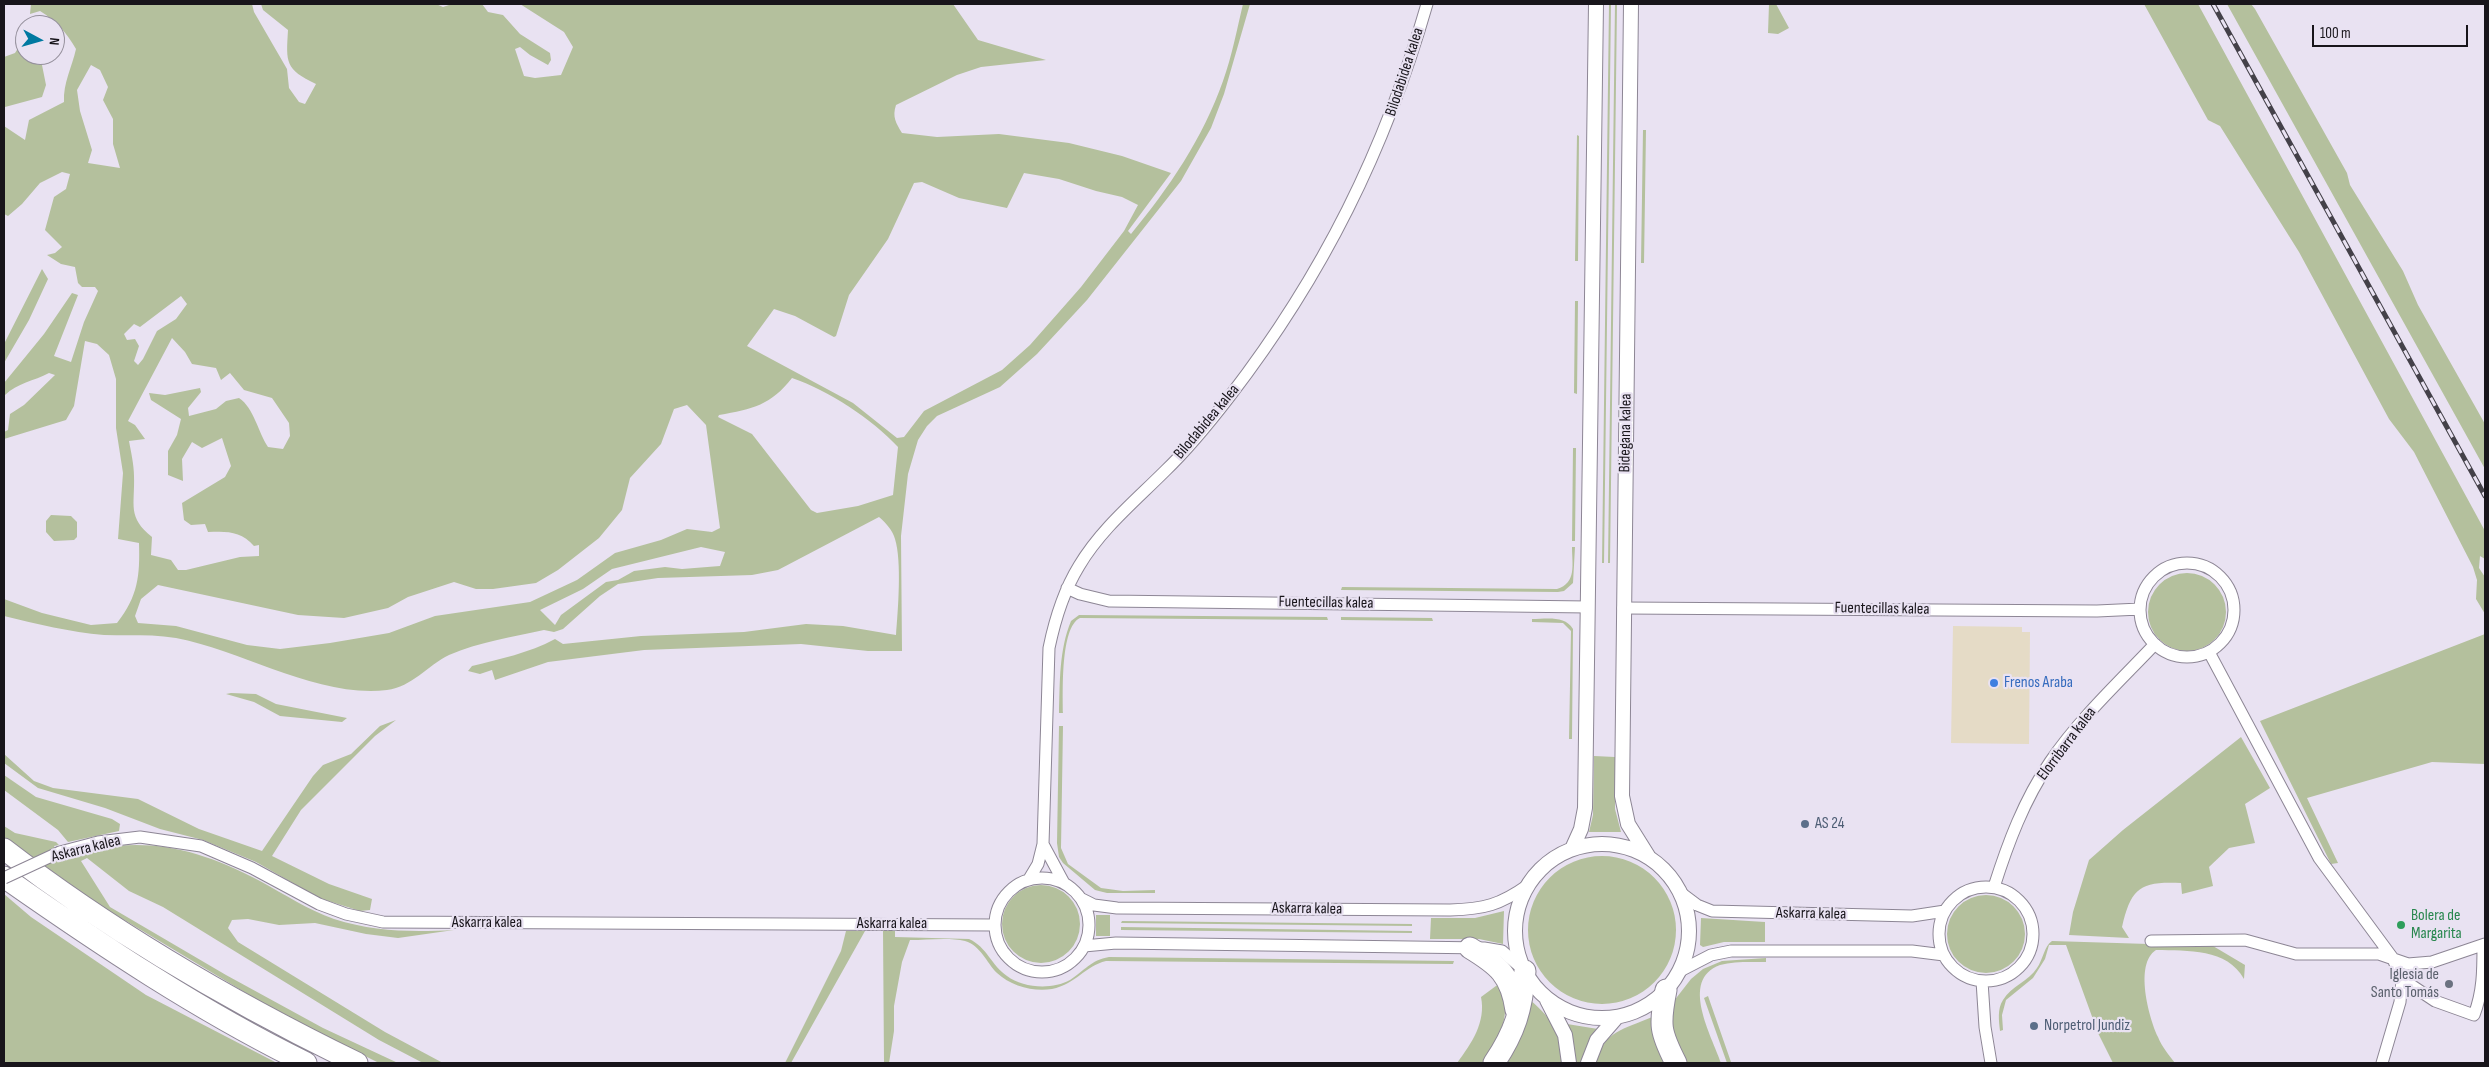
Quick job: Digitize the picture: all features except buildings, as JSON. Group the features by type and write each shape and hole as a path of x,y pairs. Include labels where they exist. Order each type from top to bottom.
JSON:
{"highway":[{"path":"4,849 110,922 212,987 357,1063"},
{"path":"4,877 120,956 203,1007 306,1063"},
{"path":"1470,948 1500,968 1509,980 1514,993 1518,1022"},
{"path":"1494,1063 1509,1041 1518,1022 1525,971"},
{"path":"1666,990 1660,1027 1664,1040 1676,1063"}],"street":[{"name":"Bilodabidea kalea","path":"1029,879 1038,864 1043,844 1049,648 1055,619 1067,588 1079,565 1103,532 1167,469 1230,396 1284,321 1317,268 1347,213 1383,136 1402,84 1426,4"},
{"path":"1572,849 1581,829 1585,808 1596,4"},
{"name":"Bidegana kalea","path":"1631,4 1622,806 1628,824 1648,856"},
{"path":"2185,562 2199,564 2212,569 2223,579 2231,591 2234,604 2234,619 2225,638 2209,652 2195,657 2181,657 2167,653 2146,634 2140,609 2142,595 2149,582 2159,572 2171,565 2185,562"},
{"name":"Fuentecillas kalea","path":"1067,588 1080,594 1109,601 1588,607"},
{"name":"Fuentecillas kalea","path":"1624,608 2097,611 2140,609"},
{"name":"Elorribarra kalea","path":"1994,887 2008,843 2023,808 2049,763 2089,713 2155,644"},
{"path":"2209,652 2319,858 2361,918 2392,957 2401,977 2400,1002 2382,1063"},
{"name":"Askarra kalea","path":"4,877 60,852 98,842 140,837 201,846 252,868 319,904 346,914 383,922 995,925"},
{"path":"1043,844 1064,883 1082,899 1089,922 1084,946 1075,959 1062,968 1047,972 1031,971 1017,965 1005,954 998,940 995,925 997,913 1005,896 1018,884 1029,879 1047,878 1064,883"},
{"path":"1525,971 1516,943 1517,913 1528,886 1547,864 1572,849 1591,844 1611,844 1630,848 1648,856 1667,872 1681,893 1688,912 1689,932 1687,952 1680,971 1666,990 1652,1003 1635,1012 1617,1017 1602,1018 1579,1014 1558,1006 1546,997"},
{"name":"Askarra kalea","path":"1082,899 1094,905 1117,908 1450,910 1488,908 1528,886"},
{"path":"1994,887 2008,892 2019,900 2027,912 2032,925 2032,940 2028,953 2021,965 2003,977 1982,981 1960,973 1944,955 1939,933 1945,911 1960,894 1971,889 1994,887"},
{"name":"Askarra kalea","path":"1681,893 1697,905 1712,911 1912,916 1945,911"},
{"path":"2151,941 2245,940 2296,954 2379,954 2408,964 2432,962"},
{"path":"1084,946 1116,943 1470,948 1502,951 1525,971 1546,997 1565,1035 1570,1063"},
{"path":"2484,945 2484,976 2480,1000 2474,1015 2435,1001 2401,977 2432,962 2484,945"},
{"path":"1680,971 1711,955 1731,951 1912,951 1944,955"},
{"path":"1982,981 1985,1027 1991,1063"},
{"path":"1588,1063 1598,1040 1617,1017"}],"shaded area":[{"path":"1953,626 2022,627 2022,632 2030,632 2029,744 1951,743"}],"green space":[{"path":"31,4 252,4 254,12 287,69 289,88 299,102 305,104 316,84 293,69 288,58 288,30 263,10 261,4 436,4 443,7 452,4 482,4 488,12 503,15 520,34 550,53 551,60 548,65 520,47 515,49 524,76 535,78 561,75 573,47 564,32 520,4 953,4 978,40 1046,60 981,67 957,75 896,105 895,120 902,133 937,137 999,134 1069,143 1122,156 1171,173 1128,231 1131,234 1172,180 1206,122 1226,72 1243,4 1250,4 1224,94 1211,128 1181,181 1087,300 1037,354 1000,387 937,416 927,426 918,440 908,474 901,536 902,651 868,651 801,644 644,650 548,662 495,680 492,670 480,674 468,671 472,666 525,652 555,639 563,644 641,636 744,632 806,624 843,626 896,635 899,586 897,548 893,533 879,517 778,570 752,575 658,578 618,584 600,596 563,629 554,632 544,630 472,647 441,659 404,685 387,690 361,691 307,680 202,644 176,638 91,634 4,616 4,599 42,613 91,625 117,623 133,595 139,566 139,543 118,539 123,473 116,428 116,379 109,355 97,344 85,341 74,406 66,420 4,439 4,432 8,430 10,414 24,405 55,375 49,373 20,385 5,395 4,383 44,334 72,293 78,295 54,356 71,362 84,322 98,291 95,287 82,287 78,283 75,267 61,264 47,255 55,253 62,247 45,230 54,197 66,189 70,174 62,172 40,183 22,204 8,216 4,214 4,126 25,140 29,120 64,102 66,82 76,49 65,33 65,15 46,15 40,11 30,14","holes":["91,65 100,70 108,87 103,100 113,119 113,144 120,168 88,163 92,150 80,111 77,90","1024,173 1059,179 1122,197 1138,205 1124,231 1081,287 1030,345 1002,370 924,411 904,437 897,438 853,403 747,346 774,309 795,316 834,337 836,336 849,295 888,239 914,183 922,182 959,198 1007,208","181,296 187,304 176,319 157,331 138,365 134,361 139,346 135,339 127,340 124,334 134,324 140,327","172,338 185,352 192,364 216,368 221,380 230,373 244,390 272,398 289,423 290,436 283,449 268,447 252,414 239,398 226,401 216,409 189,416 188,408 201,392 200,388 165,395 149,393 151,400 181,419 177,435 168,451 168,475 183,481 182,459 192,442 202,448 222,438 231,466 225,477 182,503 184,520 191,525 205,524 208,532 227,532 244,537 254,546 259,545 259,556 240,557 186,570 178,570 171,560 151,555 152,537 139,523 134,510 134,472 129,441 145,439 135,425 128,421","792,378 806,383 849,406 887,436 898,447 893,495 858,506 817,513 811,510 752,434 718,417 719,415 752,408 769,400","687,405 706,425 720,528 712,532 687,529 661,540 615,553 577,580 530,602 435,616 389,633 280,649 247,645 176,626 138,623 135,616 141,599 158,585 298,615 344,618 388,608 408,597 454,582 476,589 493,589 536,583 558,570 599,538 622,510 630,478 661,444 674,409","701,547 725,552 720,566 682,569 665,567 634,571 618,580 606,582 561,615 555,625 540,610 583,589 612,569"]},
{"path":"1609,4 1611,4 1604,563 1602,563"},
{"path":"1615,4 1617,4 1610,563 1608,563"},
{"path":"1769,4 1776,4 1789,28 1778,34 1768,33"},
{"path":"2144,4 2198,4 2485,531 2485,559 2480,556 2479,568 2485,577 2485,614 2476,599 2477,580 2473,567 2414,452 2389,419 2299,252 2220,126 2208,120"},
{"path":"2227,4 2251,4 2255,9 2347,173 2350,185 2403,271 2418,305 2485,424 2485,469"},
{"path":"15,53 15,65 42,65 46,85 42,97 5,107 4,57"},
{"path":"1643,130 1646,130 1644,263 1641,263"},
{"path":"1577,135 1579,136 1578,261 1575,261"},
{"path":"42,269 48,279 29,320 4,363 4,344"},
{"path":"1575,301 1578,301 1577,394 1574,393"},
{"path":"1573,448 1576,448 1575,541 1572,541"},
{"path":"51,515 71,516 77,522 77,537 74,540 54,541 46,532 46,521"},
{"path":"1572,547 1575,547 1573,583 1564,591 1341,590 1342,587 1557,589 1571,578 1573,566"},
{"path":"2187,573 2202,576 2215,584 2223,597 2226,612 2223,627 2215,640 2202,648 2187,651 2172,648 2159,640 2151,627 2148,612 2151,597 2159,584 2172,576"},
{"path":"1079,615 1327,617 1328,620 1080,618 1074,624 1069,634 1066,647 1063,677 1063,713 1059,713 1064,643 1071,621"},
{"path":"1341,617 1432,618 1433,621 1341,620"},
{"path":"1549,618 1560,620 1570,625 1573,629 1572,739 1569,739 1571,631 1563,623 1532,622 1532,619"},
{"path":"2485,634 2485,764 2432,762 2307,798 2338,863 2331,864 2260,721"},
{"path":"226,694 256,694 276,704 347,718 342,722 280,716 254,702"},
{"path":"396,720 375,736 301,810 272,856 329,884 372,899 370,910 360,911 319,898 256,862 203,840 160,829 105,808 38,788 4,763 4,754 34,781 53,788 138,799 199,829 262,851 313,776 323,765 351,754 380,726"},
{"path":"1059,726 1063,726 1061,848 1068,864 1101,888 1123,891 1155,890 1155,893 1107,893 1095,890 1063,863 1059,857 1057,843"},
{"path":"2241,737 2270,788 2245,804 2255,843 2229,848 2209,867 2213,886 2182,894 2181,883 2156,884 2140,890 2129,903 2122,927 2129,938 2069,935 2073,912 2089,860 2123,830"},
{"path":"1594,756 1615,757 1615,809 1621,832 1589,832 1593,815"},
{"path":"4,775 36,797 112,819 120,824 119,831 68,842 58,830 4,790"},
{"path":"4,826 15,833 56,842 59,845 54,846 59,858 113,846 138,845 186,851 234,868 305,906 334,919 379,929 454,930 398,938 366,934 315,923 279,925 248,919 232,920 228,928 238,942 385,1032 443,1063 423,1063 379,1040 163,907 129,891 87,858 81,861 110,907 226,975 323,1028 398,1063 379,1063 281,1014 101,906 4,837"},
{"path":"1602,856 1616,857 1630,862 1643,868 1654,878 1664,889 1670,902 1675,916 1675,944 1670,958 1664,971 1654,982 1643,992 1630,998 1616,1003 1602,1004 1588,1003 1574,998 1561,992 1550,982 1540,971 1534,958 1529,944 1528,930 1529,916 1534,902 1540,889 1550,878 1561,868 1574,862 1588,857"},
{"path":"1041,885 1056,888 1069,896 1077,909 1080,924 1077,939 1069,952 1056,960 1041,963 1026,960 1013,952 1005,939 1002,924 1005,909 1013,896 1026,888"},
{"path":"4,894 31,917 146,995 277,1063 4,1063"},
{"path":"1986,895 2001,898 2018,912 2022,919 2025,934 2022,949 2008,966 2001,970 1986,973 1971,970 1954,956 1950,949 1947,934 1950,919 1964,902 1971,898"},
{"path":"1504,911 1503,944 1479,939 1430,939 1431,918 1475,918"},
{"path":"1096,915 1110,915 1110,936 1096,936"},
{"path":"1701,918 1765,922 1765,942 1724,942 1703,947 1700,945"},
{"path":"1122,921 1412,924 1412,926 1121,923"},
{"path":"1121,927 1412,931 1412,933 1121,930"},
{"path":"846,931 865,931 791,1063 785,1063 841,951"},
{"path":"883,931 895,931 895,937 969,939 985,951 997,967 1007,976 1021,983 1038,986 1063,983 1070,980 1092,963 1109,957 1454,961 1453,964 1106,961 1099,963 1060,987 1037,990 1016,985 1003,978 971,943 945,939 910,940 902,962 894,1006 894,1031 889,1063 884,1063"},
{"path":"2052,941 2213,946 2245,965 2244,979 2237,969 2217,956 2193,951 2156,950 2149,957 2146,967 2145,992 2154,1028 2164,1048 2175,1063 2113,1063 2098,1033 2066,945 2049,945 2045,959 2033,978 2006,1000 2002,1015 2003,1030 2000,1031 1999,1011 2003,1000 2006,995 2034,973 2047,946"},
{"path":"1766,958 1766,962 1737,962 1720,965 1708,972 1702,983 1700,995 1702,1009 1721,1063 1685,1063 1669,1031 1670,1006 1691,979 1703,969 1722,961"},
{"path":"1500,983 1504,995 1505,1016 1500,1034 1486,1063 1457,1063 1473,1040 1480,1024 1481,997"},
{"path":"1708,996 1731,1063 1727,1063 1704,998"},
{"path":"1530,1000 1545,1014 1554,1028 1563,1063 1501,1063"},
{"path":"1652,1017 1670,1063 1595,1063 1604,1044 1616,1032"},
{"path":"1567,1024 1598,1029 1582,1063 1576,1063 1574,1045"}],"railway":[{"path":"2213,4 2485,496"}],"place":[{"name":"Frenos Araba","path":"1994,683"},
{"name":"AS 24","path":"1805,824"},
{"name":"Bolera de Margarita","path":"2401,925"},
{"name":"Iglesia de Santo Tomás","path":"2449,984"},
{"name":"Norpetrol Jundiz","path":"2034,1026"}]}
